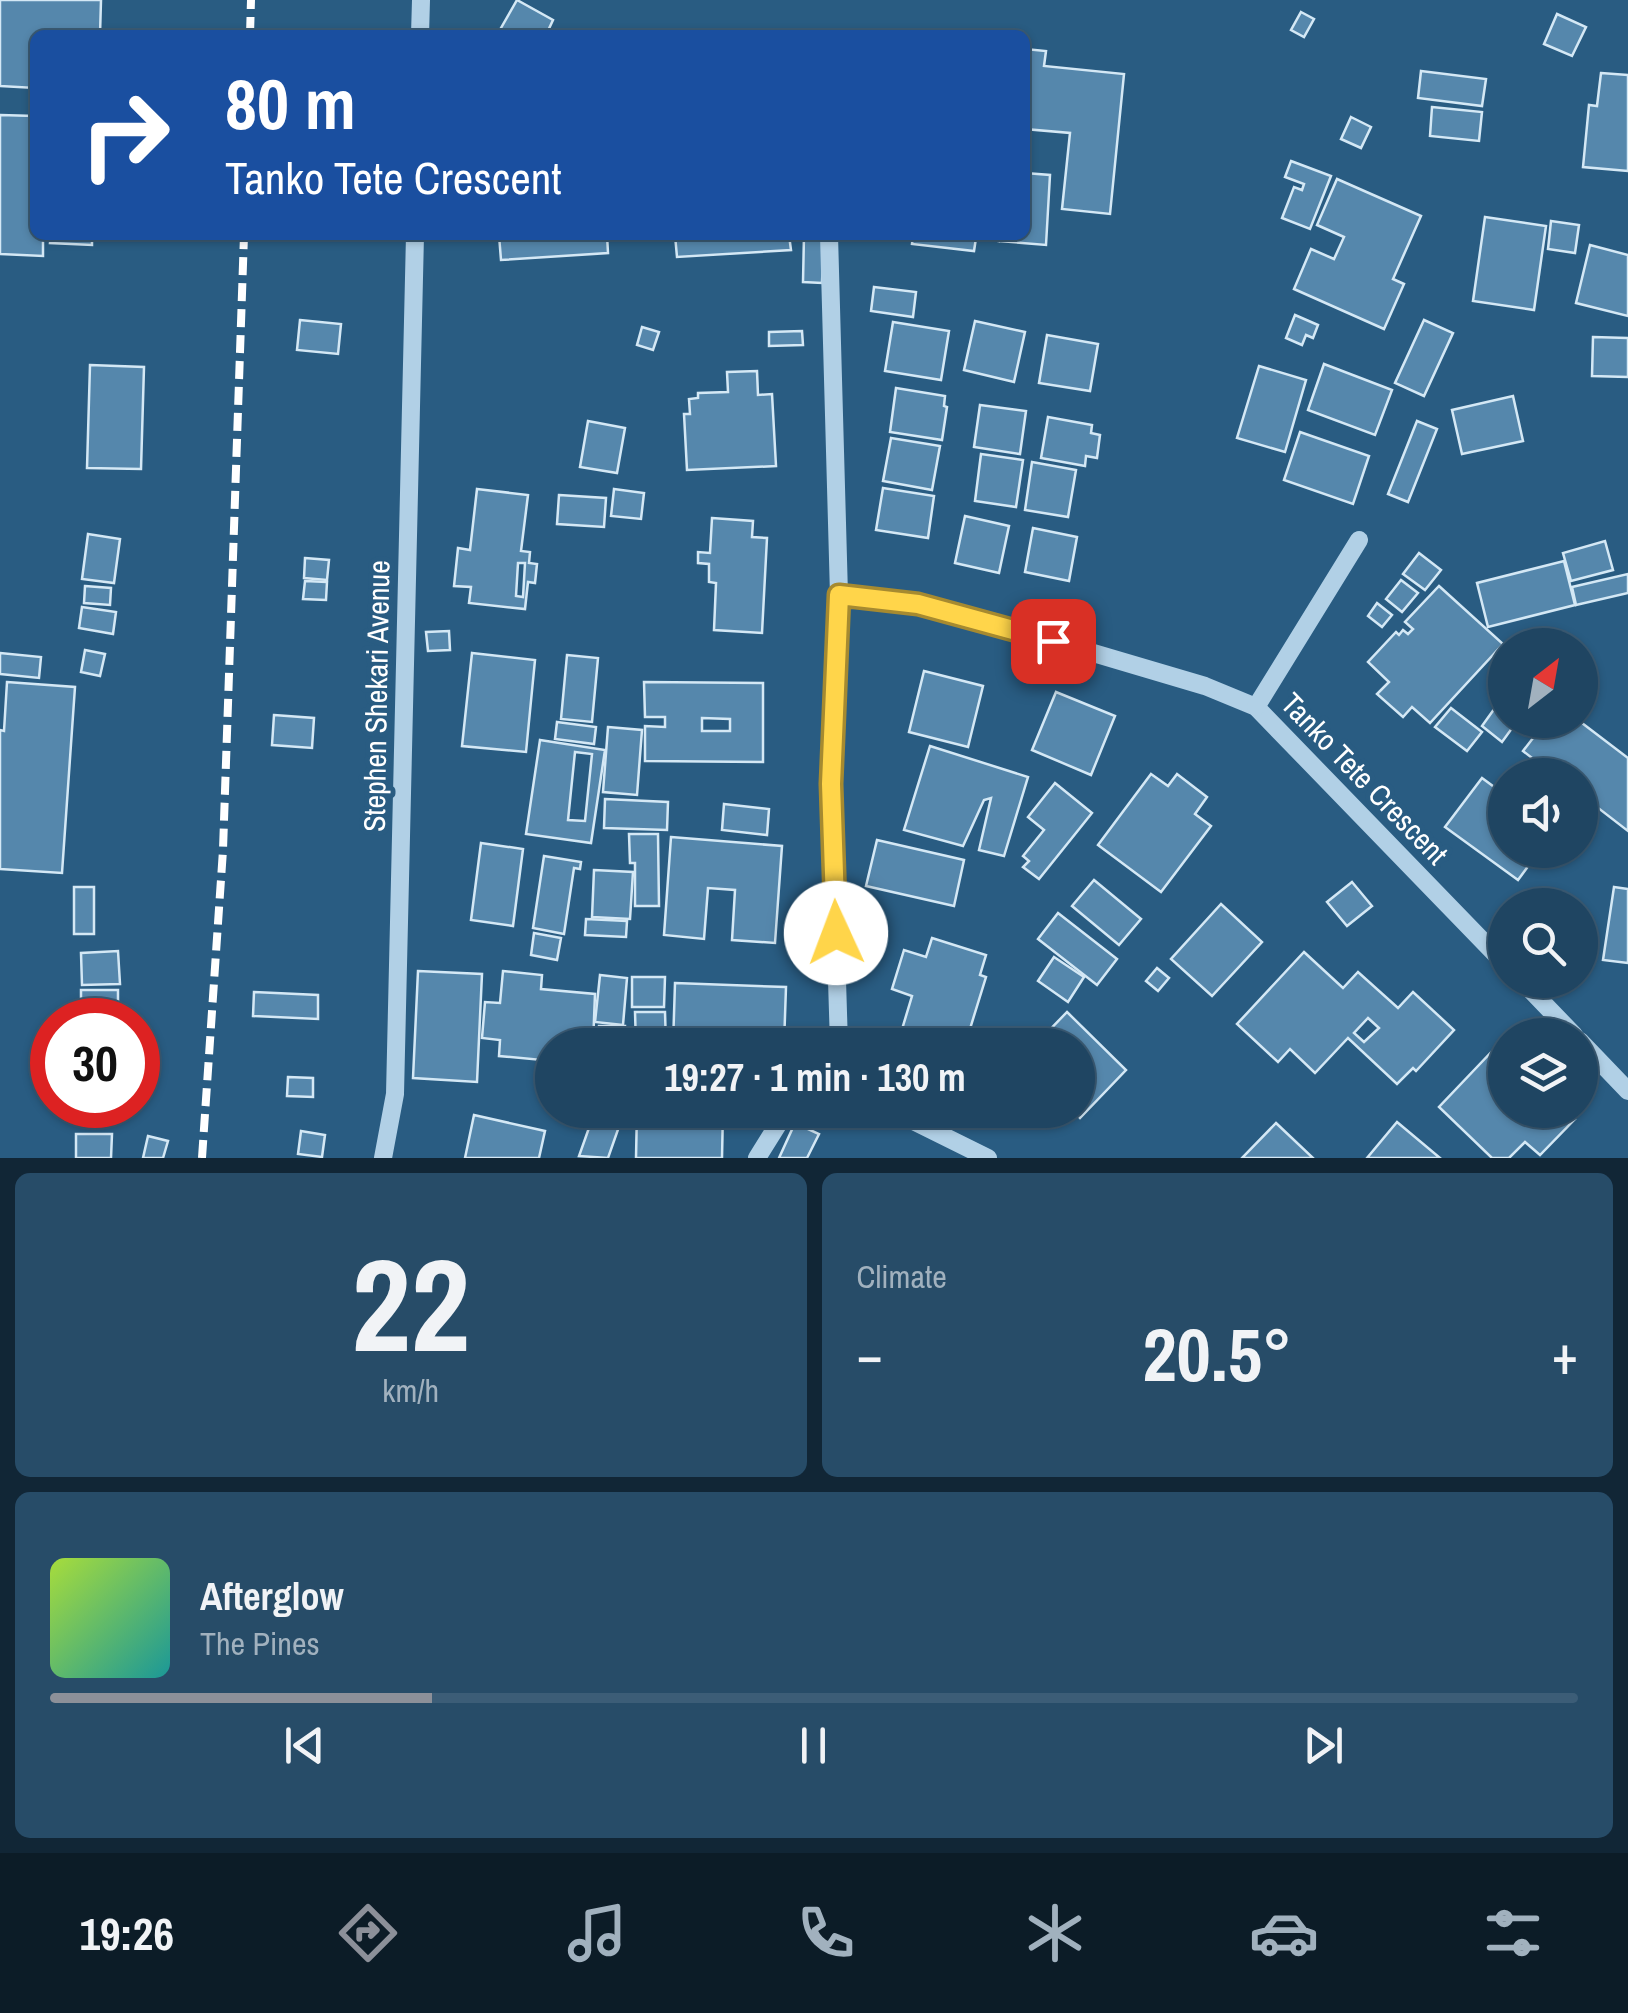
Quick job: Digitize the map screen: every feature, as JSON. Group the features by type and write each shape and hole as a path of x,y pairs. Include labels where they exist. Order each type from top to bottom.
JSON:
{"street":[{"path":"420,30 421,0"},
{"name":"Stephen Shekari Avenue","path":"383,1158 395,1094 415,240"},
{"path":"829,240 839,595 831,784 839,1028"},
{"path":"1256,707 1359,540"},
{"name":"Tanko Tete Crescent","path":"839,595 918,604 978,618 1205,686 1256,707 1488,946"},
{"path":"1538,998 1558,1018"},
{"path":"1598,1060 1628,1091"},
{"path":"757,1158 776,1128"},
{"path":"927,1128 988,1158"}],"building":[{"path":"0,0 101,0 100,30 30,30 30,88 0,86"},
{"path":"517,0 553,20 548,30 500,30"},
{"path":"1301,12 1314,19 1304,37 1291,30"},
{"path":"1557,14 1586,27 1572,56 1544,44"},
{"path":"1030,49 1046,51 1044,66 1124,74 1110,214 1062,209 1070,133 1030,129"},
{"path":"1421,71 1486,79 1482,106 1418,98"},
{"path":"1601,73 1628,75 1628,171 1583,167 1589,105 1597,106"},
{"path":"1432,107 1482,112 1479,141 1430,136"},
{"path":"0,115 30,116 30,240 43,240 43,256 0,254"},
{"path":"1351,117 1371,127 1361,148 1341,139"},
{"path":"1291,161 1331,176 1310,229 1282,218 1294,187 1302,190 1304,184 1285,177"},
{"path":"1030,173 1050,175 1046,245 1000,241 1030,240"},
{"path":"1337,179 1421,216 1393,279 1404,284 1384,329 1294,289 1311,249 1334,259 1344,237 1317,225"},
{"path":"1485,217 1546,226 1534,310 1473,301"},
{"path":"1551,221 1579,225 1575,253 1548,249"},
{"path":"50,240 92,240 92,245 50,243"},
{"path":"499,240 607,240 608,253 501,260"},
{"path":"675,240 790,240 791,250 677,257"},
{"path":"804,240 824,240 822,283 803,282"},
{"path":"912,240 976,240 974,251 912,244"},
{"path":"1590,245 1628,255 1628,316 1576,303"},
{"path":"874,287 916,292 913,317 871,311"},
{"path":"1295,315 1318,325 1313,338 1306,335 1302,345 1286,338"},
{"path":"300,320 341,324 338,354 297,350"},
{"path":"1424,320 1453,333 1424,396 1395,383"},
{"path":"975,321 1025,332 1014,382 964,370"},
{"path":"893,322 949,331 941,380 885,371"},
{"path":"642,327 659,332 653,350 637,345"},
{"path":"802,331 803,345 769,346 769,332"},
{"path":"1047,335 1098,344 1090,391 1039,383"},
{"path":"1593,337 1628,338 1628,377 1592,376"},
{"path":"1324,364 1392,390 1375,435 1308,410"},
{"path":"90,365 144,367 141,469 87,468"},
{"path":"1259,366 1306,380 1285,452 1237,438"},
{"path":"757,371 758,395 772,394 776,466 687,470 684,414 690,414 689,399 698,398 698,393 728,392 727,372"},
{"path":"896,388 945,396 942,440 890,432"},
{"path":"1513,396 1523,441 1462,454 1452,410"},
{"path":"980,405 1026,411 1020,454 974,447"},
{"path":"1048,417 1092,425 1091,433 1100,435 1097,458 1086,456 1085,466 1041,458"},
{"path":"588,421 625,428 617,473 580,467"},
{"path":"1417,421 1437,429 1408,502 1388,494"},
{"path":"1300,432 1369,456 1353,504 1284,480"},
{"path":"891,438 940,446 932,490 883,481"},
{"path":"981,454 1023,460 1016,507 975,501"},
{"path":"1032,462 1076,470 1068,517 1025,510"},
{"path":"883,488 934,496 928,538 876,530"},
{"path":"477,489 528,495 521,551 530,552 529,563 537,564 535,583 528,582 525,609 469,603 471,587 454,586 458,548 470,550","holes":["518,563 525,563 523,597 516,596"]},
{"path":"614,489 644,493 641,519 611,516"},
{"path":"559,495 606,498 604,527 557,524"},
{"path":"965,516 1009,526 999,573 955,563"},
{"path":"712,518 753,521 752,537 767,538 762,633 714,630 716,583 709,582 709,564 698,563 698,552 710,553"},
{"path":"1033,528 1077,537 1069,581 1025,572"},
{"path":"88,534 120,539 114,583 82,579"},
{"path":"1605,541 1613,570 1571,581 1563,553"},
{"path":"1419,553 1441,570 1425,590 1403,574"},
{"path":"305,558 329,560 327,580 304,578"},
{"path":"1564,561 1575,605 1488,627 1477,583"},
{"path":"1628,574 1628,593 1576,605 1572,587"},
{"path":"1401,580 1418,593 1402,612 1386,599"},
{"path":"305,581 327,582 326,600 303,599"},
{"path":"85,586 111,588 110,605 84,603"},
{"path":"1439,586 1488,630 1488,660 1430,723 1412,707 1403,717 1377,694 1389,682 1368,662 1396,632 1399,635 1403,630 1408,634 1413,629 1405,622"},
{"path":"1377,603 1392,615 1382,627 1368,616"},
{"path":"82,607 116,612 113,634 79,628"},
{"path":"449,631 450,650 428,651 426,632"},
{"path":"85,650 105,654 100,676 81,672"},
{"path":"0,653 41,657 39,678 0,674"},
{"path":"472,653 535,660 526,752 462,746"},
{"path":"567,655 598,658 592,722 561,719"},
{"path":"924,671 983,686 968,747 909,732"},
{"path":"7,682 75,687 62,873 0,869 0,730 4,731"},
{"path":"644,682 763,683 763,762 645,761 645,726 665,727 665,717 645,717","holes":["702,718 730,719 730,731 702,731"]},
{"path":"1056,692 1115,716 1091,775 1032,750"},
{"path":"1451,708 1482,732 1467,751 1435,727"},
{"path":"274,715 314,718 312,748 272,745"},
{"path":"557,722 596,727 594,744 555,739"},
{"path":"608,727 642,730 637,795 603,792"},
{"path":"1598,735 1628,758 1628,831 1598,808 1598,758 1532,758 1523,751 1533,738"},
{"path":"540,740 605,750 591,843 526,834","holes":["575,752 592,754 585,821 568,820"]},
{"path":"930,746 1028,777 1004,856 979,850 991,798 984,800 963,846 904,830"},
{"path":"1151,774 1168,786 1177,774 1207,797 1195,814 1211,826 1161,892 1098,845"},
{"path":"1482,778 1488,782 1488,858 1445,827"},
{"path":"1055,783 1092,813 1039,879 1023,867 1029,861 1023,856 1044,830 1028,817"},
{"path":"605,799 668,802 667,830 604,828"},
{"path":"724,804 769,809 767,835 722,830"},
{"path":"629,834 658,834 659,906 635,906 635,863 630,863"},
{"path":"671,837 782,846 775,943 732,940 735,890 708,888 704,939 664,935"},
{"path":"877,840 964,860 954,906 866,886"},
{"path":"481,843 523,849 513,926 471,920"},
{"path":"544,856 581,862 580,869 574,868 564,934 533,928"},
{"path":"1501,868 1527,868 1518,880"},
{"path":"594,870 633,872 630,919 592,917"},
{"path":"1094,880 1141,919 1119,945 1072,906"},
{"path":"1352,882 1372,906 1347,926 1327,902"},
{"path":"74,887 94,887 94,934 74,934"},
{"path":"1614,887 1628,889 1628,963 1603,960"},
{"path":"1221,904 1262,942 1212,996 1171,959"},
{"path":"1058,913 1117,959 1097,985 1038,939"},
{"path":"586,919 627,921 626,937 585,935"},
{"path":"534,933 561,938 557,960 531,955"},
{"path":"932,938 986,955 980,975 986,977 970,1028 902,1028 912,996 892,989 904,950 926,957"},
{"path":"118,951 120,984 82,985 81,953"},
{"path":"1304,952 1343,988 1358,972 1398,1008 1413,992 1454,1030 1416,1071 1413,1068 1397,1084 1348,1038 1315,1073 1290,1049 1278,1062 1237,1024","holes":["1368,1018 1379,1028 1364,1042 1354,1033"]},
{"path":"1054,957 1084,977 1068,1002 1038,981"},
{"path":"1157,968 1169,978 1158,991 1146,981"},
{"path":"418,971 482,974 477,1082 413,1078"},
{"path":"503,971 542,975 541,989 595,994 594,1028 535,1028 535,1059 499,1056 500,1040 482,1038 485,1002 500,1003"},
{"path":"600,975 627,978 623,1025 595,1022"},
{"path":"632,977 665,977 664,1007 632,1007"},
{"path":"675,983 786,987 785,1028 674,1028"},
{"path":"81,990 118,990 118,998 81,998"},
{"path":"254,992 318,995 318,1019 253,1016"},
{"path":"635,1012 665,1012 665,1028 635,1028"},
{"path":"1067,1012 1083,1028 1051,1028"},
{"path":"1095,1040 1126,1070 1095,1102"},
{"path":"1488,1056 1488,1128 1566,1128 1540,1155 1525,1142 1509,1158 1492,1158 1439,1107"},
{"path":"288,1077 313,1078 313,1097 287,1096"},
{"path":"474,1115 545,1131 539,1158 465,1158"},
{"path":"1397,1122 1440,1158 1367,1158"},
{"path":"1276,1123 1313,1158 1242,1158"},
{"path":"589,1128 619,1128 608,1158 579,1156"},
{"path":"637,1128 723,1128 722,1158 636,1158"},
{"path":"793,1128 819,1134 807,1158 779,1158"},
{"path":"301,1131 325,1135 322,1157 298,1154"},
{"path":"76,1134 112,1134 111,1158 76,1158"},
{"path":"148,1136 168,1141 163,1158 143,1158"}],"railway":[{"path":"250,30 251,0"},
{"path":"202,1158 223,850 244,240"}],"route":[{"path":"836,933 831,784 839,595 918,604 1053,641"}]}
